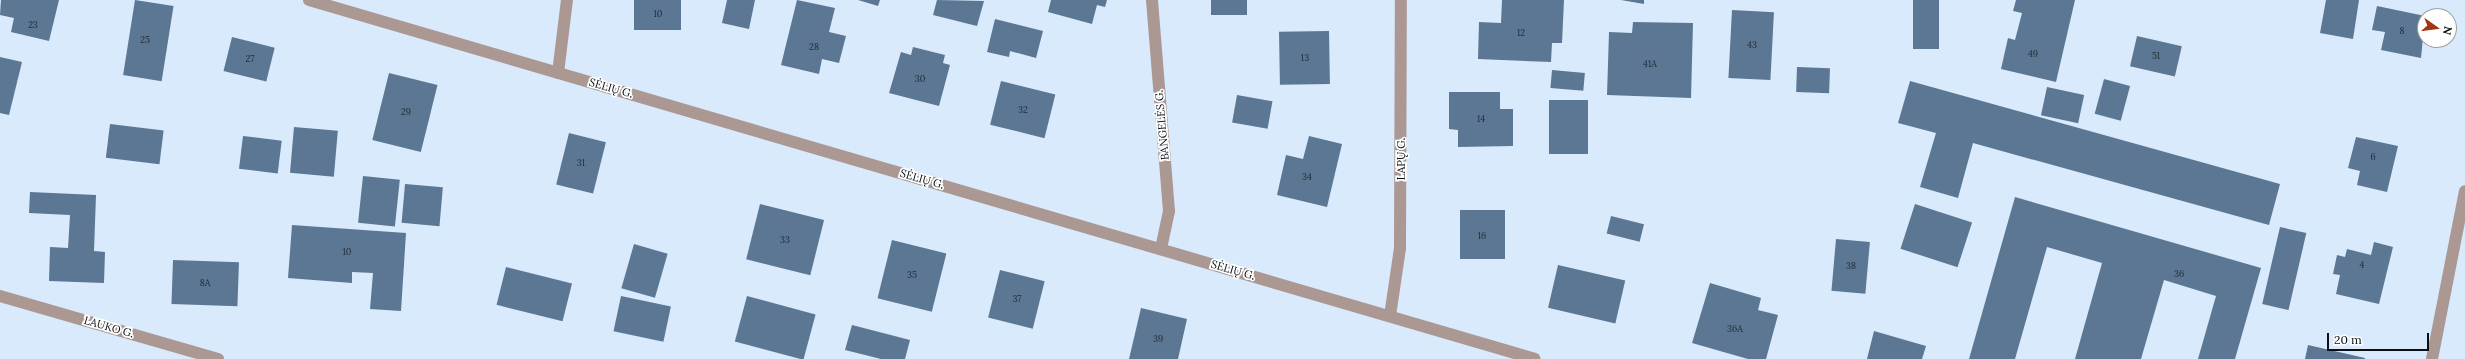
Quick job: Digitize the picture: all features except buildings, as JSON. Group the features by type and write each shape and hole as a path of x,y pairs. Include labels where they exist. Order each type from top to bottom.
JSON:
{"street":[{"name":"SĖLIŲ G.","path":"309,0 1535,359"},
{"path":"558,73 567,0"},
{"name":"BANGELĖS G.","path":"1152,0 1169,212 1161,249"},
{"name":"LAPŲ G.","path":"1390,316 1400,248 1401,0"},
{"path":"2432,359 2465,191"},
{"name":"LAUKO G.","path":"0,296 218,359"}]}
